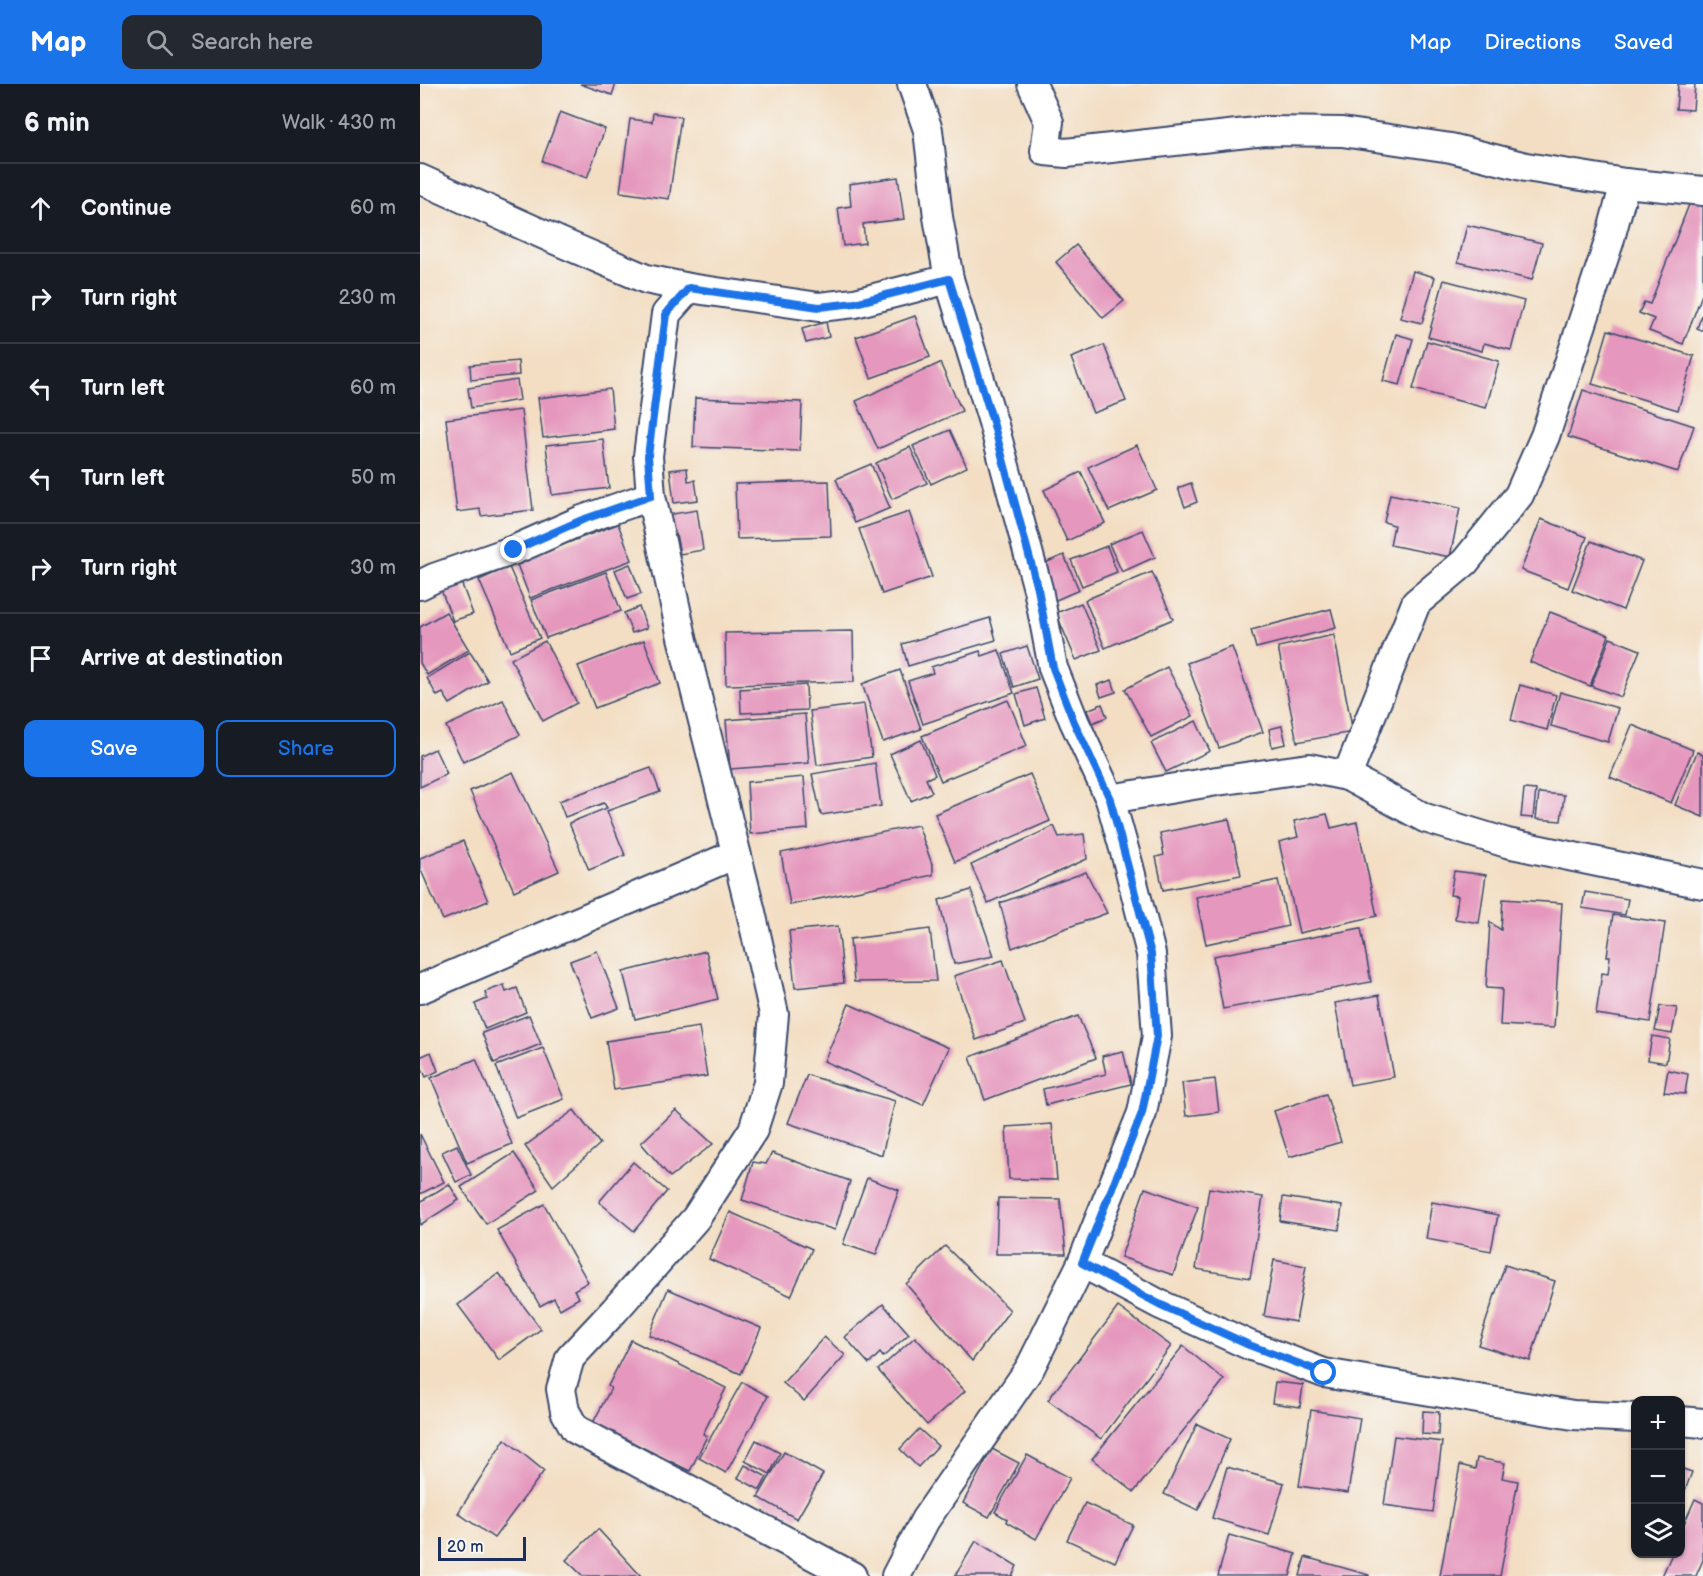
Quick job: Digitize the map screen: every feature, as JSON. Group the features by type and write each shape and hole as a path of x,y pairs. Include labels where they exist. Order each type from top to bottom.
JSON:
{"street":[{"path":"896,1576 926,1520 1030,1368 1082,1263 1142,1113 1157,1036 1151,954 1110,799 1074,722 1053,668 1038,589 993,422 949,279 938,217 928,130 912,84"},
{"path":"1032,84 1049,122 1045,151 1066,153 1265,130 1342,132 1451,148 1526,166 1625,183 1703,191"},
{"path":"420,179 646,279 689,288 819,307 855,303 949,279"},
{"path":"1347,776 1416,603 1465,562 1520,495 1545,436 1609,242 1625,183"},
{"path":"646,279 666,314"},
{"path":"689,288 666,314 648,456 651,496 682,637 774,1014 768,1083 753,1130 696,1218 570,1358 561,1389 565,1411 575,1429 852,1576"},
{"path":"420,585 514,550 582,520 651,496"},
{"path":"1110,799 1309,768 1347,776 1435,822 1507,843 1703,884"},
{"path":"420,989 736,854"},
{"path":"1082,1263 1159,1304 1239,1340 1324,1373 1573,1414 1631,1418"},
{"path":"1685,1421 1703,1423"}],"building":[{"path":"580,84 616,84 612,95"},
{"path":"1678,84 1695,84 1693,110 1676,109"},
{"path":"560,112 605,129 587,178 542,161"},
{"path":"653,113 681,117 669,199 620,192 630,119 652,122"},
{"path":"898,177 904,219 863,224 865,243 843,246 838,208 851,206 849,184"},
{"path":"1692,197 1703,201 1703,292 1683,344 1649,331 1654,319 1639,313 1644,302 1650,304"},
{"path":"1467,225 1542,243 1532,280 1458,262"},
{"path":"1076,245 1124,301 1103,318 1056,262"},
{"path":"1413,271 1435,277 1422,323 1400,318"},
{"path":"1444,280 1524,301 1511,350 1484,343 1482,351 1428,337"},
{"path":"1703,313 1703,331 1697,328"},
{"path":"915,316 930,357 871,378 856,337"},
{"path":"826,322 829,337 806,343 802,329"},
{"path":"1608,330 1694,356 1678,410 1592,384"},
{"path":"1396,334 1413,339 1400,385 1383,381"},
{"path":"1427,341 1499,361 1486,408 1413,389"},
{"path":"1104,345 1126,401 1093,413 1071,358"},
{"path":"518,361 519,375 471,380 470,365"},
{"path":"940,363 962,411 878,449 856,401"},
{"path":"517,380 520,400 471,408 468,388"},
{"path":"610,389 614,429 543,438 538,398"},
{"path":"1583,390 1694,426 1678,472 1568,437"},
{"path":"695,398 802,402 800,451 693,447"},
{"path":"521,410 533,510 481,516 480,509 457,512 446,419"},
{"path":"950,430 967,467 931,484 913,446"},
{"path":"603,439 609,488 552,495 546,445"},
{"path":"1137,445 1157,490 1109,511 1088,467"},
{"path":"910,447 927,483 892,499 876,463"},
{"path":"871,464 890,508 855,523 836,479"},
{"path":"687,468 688,481 695,480 698,500 674,503 670,470"},
{"path":"1081,472 1105,523 1067,541 1044,490"},
{"path":"829,481 831,536 737,539 735,484"},
{"path":"1191,483 1197,502 1185,507 1178,488"},
{"path":"1390,494 1460,508 1450,557 1390,545 1394,525 1384,522"},
{"path":"697,510 703,550 680,554 676,534 670,534 666,515"},
{"path":"909,512 932,577 882,594 859,529"},
{"path":"1541,519 1587,537 1568,588 1521,570"},
{"path":"618,524 632,560 530,598 516,562"},
{"path":"1143,530 1155,557 1122,572 1109,544"},
{"path":"1591,541 1642,561 1623,610 1572,590"},
{"path":"1107,546 1117,572 1082,586 1071,560"},
{"path":"1064,555 1079,590 1056,600 1040,565"},
{"path":"630,564 641,594 627,599 615,570"},
{"path":"509,567 540,638 510,651 479,580"},
{"path":"606,572 621,611 546,638 531,600"},
{"path":"1152,572 1173,619 1105,648 1085,600"},
{"path":"461,582 473,614 453,621 441,590"},
{"path":"1081,603 1101,650 1076,660 1056,613"},
{"path":"639,607 647,628 632,633 624,613"},
{"path":"1331,609 1336,628 1256,648 1251,630"},
{"path":"446,612 469,650 427,675 420,663 420,627"},
{"path":"1550,612 1609,635 1590,686 1530,662"},
{"path":"990,618 996,640 908,666 902,644"},
{"path":"853,631 854,682 726,685 725,633"},
{"path":"1334,635 1353,732 1297,742 1278,647"},
{"path":"1610,638 1640,650 1621,697 1591,686"},
{"path":"644,640 660,683 595,708 578,666"},
{"path":"545,641 577,703 543,721 511,659"},
{"path":"1027,646 1038,679 1014,687 1003,654"},
{"path":"1232,647 1263,732 1219,748 1187,663"},
{"path":"999,650 1014,693 923,724 908,681 933,673 931,667 980,651 982,656"},
{"path":"470,652 488,681 450,704 443,693 437,696 427,678"},
{"path":"1167,667 1193,716 1151,737 1125,689"},
{"path":"900,670 921,729 883,742 862,684"},
{"path":"1112,680 1116,692 1101,697 1097,685"},
{"path":"806,685 807,710 741,713 740,689"},
{"path":"1520,685 1556,695 1547,730 1511,720"},
{"path":"1036,688 1045,718 1025,725 1016,694"},
{"path":"1560,692 1618,708 1608,742 1551,726"},
{"path":"503,700 520,735 463,762 446,726"},
{"path":"1008,700 1027,746 941,781 922,736"},
{"path":"864,704 872,757 817,765 810,711"},
{"path":"1102,704 1107,717 1092,723 1087,710"},
{"path":"805,714 809,763 730,769 726,720"},
{"path":"1196,721 1210,751 1166,772 1151,743"},
{"path":"1632,725 1693,750 1671,803 1610,777"},
{"path":"1282,726 1286,744 1272,747 1269,729"},
{"path":"921,740 935,775 926,779 932,792 911,801 890,754"},
{"path":"435,749 447,774 420,787 420,756"},
{"path":"1697,752 1703,755 1703,817 1675,805"},
{"path":"875,763 881,806 821,815 812,774"},
{"path":"651,768 660,792 607,811 625,855 589,870 569,823 607,808 604,803 565,817 559,801"},
{"path":"513,772 559,871 514,891 470,791"},
{"path":"1030,774 1050,821 955,862 935,814"},
{"path":"804,777 808,829 750,834 747,782"},
{"path":"1524,789 1536,790 1533,818 1521,817"},
{"path":"1539,793 1564,795 1561,821 1536,819"},
{"path":"1327,814 1331,828 1357,822 1377,916 1299,933 1279,842 1298,837 1294,821"},
{"path":"1229,819 1241,875 1163,890 1156,857 1164,855 1160,833"},
{"path":"918,825 933,867 933,875 790,905 781,853"},
{"path":"1054,826 1059,837 1084,834 1087,859 988,903 971,865"},
{"path":"463,841 488,901 443,920 420,868 420,858"},
{"path":"1454,871 1486,875 1479,923 1455,919 1458,896 1450,895"},
{"path":"1086,872 1107,913 1012,948 1000,903"},
{"path":"1278,880 1288,926 1206,944 1196,897"},
{"path":"971,890 994,956 954,964 939,900"},
{"path":"1585,892 1628,899 1625,915 1582,908"},
{"path":"1503,899 1562,903 1554,1028 1500,1025 1502,989 1486,988 1490,922 1501,930"},
{"path":"1613,915 1665,923 1650,1022 1596,1014 1602,973 1608,974 1610,956 1607,956"},
{"path":"838,926 844,983 795,988 789,931"},
{"path":"1361,928 1371,982 1223,1009 1213,956"},
{"path":"930,929 936,981 854,982 850,939"},
{"path":"597,951 619,1008 592,1018 570,961"},
{"path":"706,951 718,999 635,1019 623,972"},
{"path":"1003,960 1025,1023 976,1040 954,976"},
{"path":"504,985 506,992 517,988 526,1012 485,1029 475,1004 487,999 485,992"},
{"path":"1379,995 1394,1077 1350,1085 1335,1003"},
{"path":"849,1004 949,1048 923,1105 824,1061"},
{"path":"1660,1006 1677,1008 1672,1034 1655,1031"},
{"path":"529,1015 541,1044 494,1063 482,1033"},
{"path":"1078,1016 1096,1058 985,1100 970,1057"},
{"path":"699,1027 707,1076 614,1090 606,1041"},
{"path":"1652,1036 1670,1039 1666,1063 1648,1060"},
{"path":"543,1048 564,1099 516,1118 496,1066"},
{"path":"1123,1051 1131,1084 1046,1105 1043,1089 1106,1074 1102,1056"},
{"path":"431,1052 438,1071 426,1077 420,1064 420,1057"},
{"path":"476,1059 512,1144 467,1163 431,1078"},
{"path":"1668,1070 1688,1074 1685,1094 1664,1092"},
{"path":"807,1075 895,1101 882,1155 788,1123"},
{"path":"1215,1079 1219,1112 1186,1116 1182,1083"},
{"path":"1326,1094 1341,1142 1289,1157 1274,1111"},
{"path":"574,1110 600,1144 553,1186 525,1146"},
{"path":"676,1110 713,1144 670,1177 641,1143"},
{"path":"1052,1124 1057,1180 1009,1179 1006,1127"},
{"path":"420,1134 444,1182 420,1194"},
{"path":"457,1145 471,1175 456,1182 442,1152"},
{"path":"514,1153 539,1190 486,1224 461,1187"},
{"path":"772,1153 850,1181 835,1230 742,1200 753,1162 766,1164"},
{"path":"633,1162 667,1191 634,1231 599,1202"},
{"path":"867,1178 899,1190 876,1255 843,1244"},
{"path":"449,1184 459,1200 420,1225 420,1202"},
{"path":"1145,1188 1198,1207 1173,1275 1121,1257"},
{"path":"1209,1188 1263,1197 1250,1278 1196,1269"},
{"path":"1283,1197 1342,1206 1339,1230 1280,1221"},
{"path":"998,1198 1060,1199 1066,1254 996,1254"},
{"path":"1432,1202 1498,1215 1491,1251 1426,1239"},
{"path":"544,1204 588,1282 574,1290 579,1298 560,1309 554,1298 540,1306 497,1230"},
{"path":"730,1212 812,1249 791,1296 709,1259"},
{"path":"945,1246 1010,1310 972,1361 906,1284"},
{"path":"1274,1260 1306,1266 1296,1322 1264,1316"},
{"path":"1505,1265 1555,1281 1530,1361 1478,1345"},
{"path":"499,1273 541,1329 499,1360 458,1305"},
{"path":"668,1289 761,1328 741,1374 649,1335"},
{"path":"883,1304 909,1334 883,1357 880,1353 869,1364 845,1337"},
{"path":"1118,1307 1171,1346 1101,1439 1048,1400"},
{"path":"824,1337 845,1355 804,1401 783,1383"},
{"path":"915,1337 965,1391 927,1425 878,1370"},
{"path":"631,1340 726,1388 703,1434 707,1436 690,1471 593,1423"},
{"path":"1183,1346 1224,1380 1134,1492 1092,1459"},
{"path":"742,1382 768,1396 726,1473 699,1458"},
{"path":"1275,1382 1303,1385 1300,1407 1272,1403"},
{"path":"1311,1410 1360,1418 1348,1493 1299,1486"},
{"path":"1423,1411 1439,1412 1438,1435 1422,1434"},
{"path":"1197,1424 1230,1439 1198,1510 1164,1494"},
{"path":"919,1429 938,1446 918,1467 900,1449"},
{"path":"1394,1436 1442,1442 1433,1512 1384,1505"},
{"path":"505,1439 544,1471 494,1538 458,1513"},
{"path":"756,1440 780,1453 770,1474 745,1461"},
{"path":"992,1449 1019,1463 989,1517 963,1503"},
{"path":"784,1452 823,1474 797,1519 758,1497"},
{"path":"1027,1455 1070,1478 1036,1539 1006,1522 1007,1519 995,1512"},
{"path":"1477,1458 1505,1463 1502,1478 1518,1481 1500,1576 1440,1576 1460,1465 1475,1469"},
{"path":"745,1465 767,1477 760,1490 738,1478"},
{"path":"1227,1467 1284,1483 1269,1535 1212,1518"},
{"path":"1685,1470 1692,1472 1685,1490"},
{"path":"1695,1499 1703,1503 1703,1560 1696,1576 1662,1576 1670,1558 1685,1558 1685,1522"},
{"path":"1085,1503 1133,1525 1115,1562 1067,1540"},
{"path":"598,1529 641,1576 583,1576 566,1560"},
{"path":"1229,1535 1296,1554 1290,1576 1218,1576"},
{"path":"976,1541 1017,1566 1012,1576 955,1576"},
{"path":"1305,1557 1369,1575 1369,1576 1300,1576"}],"route":[{"path":"514,550 582,520 651,496 648,456 666,314 689,288 819,307 855,303 949,279 993,422 1038,589 1053,668 1074,722 1110,799 1151,954 1157,1036 1142,1113 1082,1263 1159,1304 1249,1345 1324,1373"}]}
